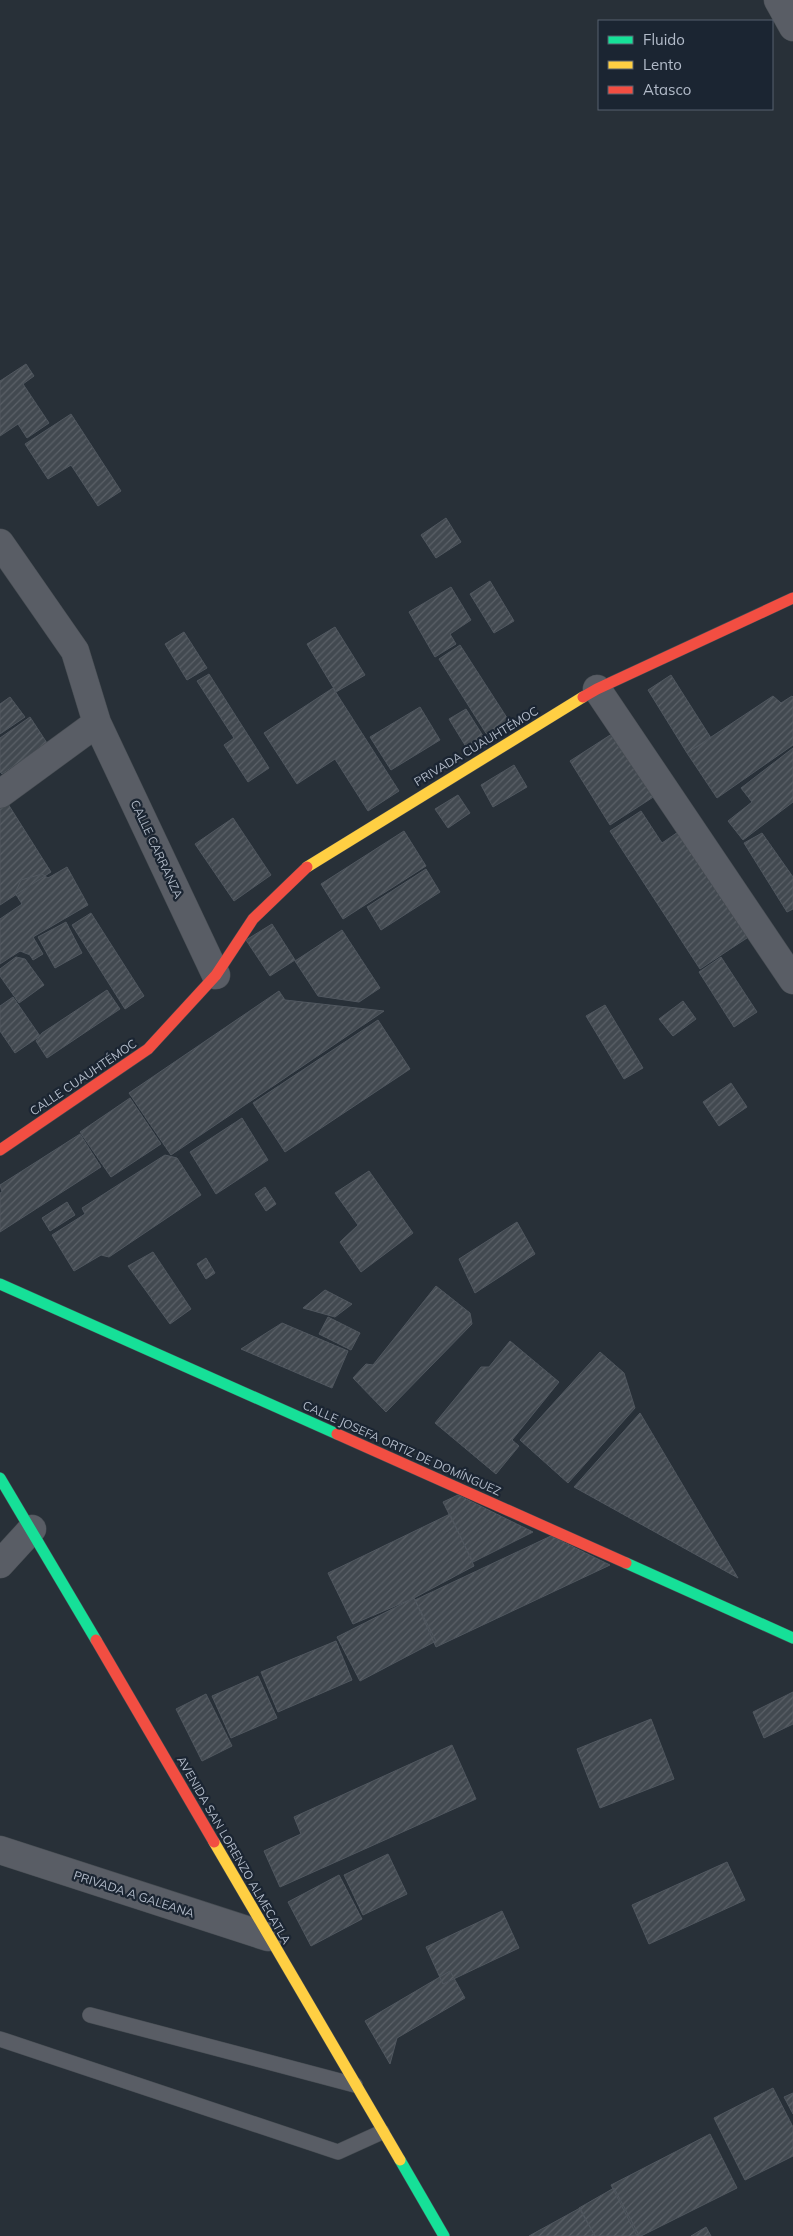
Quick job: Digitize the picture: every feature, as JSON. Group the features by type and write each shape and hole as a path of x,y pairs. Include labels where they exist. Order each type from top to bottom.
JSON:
{"street":[{"path":"778,0 793,27"},
{"name":"CALLE CARRANZA","path":"0,543 75,651 97,723 216,975"},
{"name":"PRIVADA CUAUHTÉMOC","path":"216,975 253,920 311,863 597,688 793,598"},
{"path":"597,688 793,980"},
{"path":"0,794 97,723"},
{"name":"CALLE CUAUHTÉMOC","path":"0,1150 148,1049 216,975"},
{"name":"CALLE JOSEFA ORTIZ DE DOMÍNGUEZ","path":"0,1284 793,1638"},
{"name":"AVENIDA SAN LORENZO ALMECATLA","path":"0,1478 32,1529 268,1937 444,2236"},
{"path":"0,1564 32,1529"},
{"name":"PRIVADA A GALEANA","path":"0,1850 268,1937"}],"lane":[{"path":"90,2015 355,2085"},
{"path":"0,2039 338,2152 382,2132"}],"building":[{"path":"26,364 34,376 23,384 49,423 27,438 18,424 0,436 0,381"},
{"path":"71,414 121,491 98,506 71,465 48,479 25,444"},
{"path":"446,518 461,542 436,558 421,535"},
{"path":"490,581 514,621 494,633 470,594"},
{"path":"451,587 471,620 450,634 456,644 435,657 409,612"},
{"path":"335,627 365,675 336,692 307,644"},
{"path":"184,632 207,668 187,680 165,644"},
{"path":"460,645 511,724 489,738 439,659"},
{"path":"209,674 269,768 248,782 224,745 234,738 197,681"},
{"path":"671,675 711,738 687,753 648,690"},
{"path":"333,688 399,791 368,811 335,759 297,784 264,733"},
{"path":"773,696 781,703 793,697 793,745 717,798 687,753"},
{"path":"10,697 25,717 0,734 0,704"},
{"path":"420,707 440,740 391,770 370,737"},
{"path":"466,709 485,739 468,750 449,719"},
{"path":"30,717 47,743 2,774 0,772 0,738"},
{"path":"618,730 658,794 610,825 570,761"},
{"path":"793,748 793,802 743,840 728,821 752,802 741,788"},
{"path":"514,765 527,787 493,807 481,785"},
{"path":"458,795 470,813 448,828 435,809"},
{"path":"8,804 51,872 0,905 0,809"},
{"path":"641,811 662,843 681,830 750,936 700,969 610,831"},
{"path":"233,818 271,875 234,901 195,844"},
{"path":"404,831 426,866 343,919 321,884"},
{"path":"762,833 793,877 793,909 787,912 744,843"},
{"path":"67,867 88,905 33,937 43,954 33,960 30,955 20,951 0,964 0,919 22,904 15,893 21,880 42,874 48,878"},
{"path":"426,869 440,892 381,930 367,907"},
{"path":"91,913 144,996 125,1009 72,925"},
{"path":"66,922 82,953 55,968 38,937"},
{"path":"272,924 295,960 270,976 246,940"},
{"path":"342,930 380,988 359,1002 318,996 295,961"},
{"path":"16,957 25,959 44,985 19,1003 0,976 0,969"},
{"path":"721,957 757,1012 734,1027 699,972"},
{"path":"107,990 120,1009 47,1058 36,1041 42,1033"},
{"path":"279,991 285,1000 384,1011 171,1155 129,1093"},
{"path":"13,997 40,1036 15,1053 0,1031 0,1006"},
{"path":"683,1001 696,1019 673,1036 659,1019"},
{"path":"605,1005 643,1068 624,1079 586,1016"},
{"path":"378,1020 410,1069 285,1152 253,1103"},
{"path":"731,1083 747,1107 719,1126 703,1102"},
{"path":"130,1098 161,1144 111,1177 80,1132"},
{"path":"242,1118 268,1160 216,1194 190,1152"},
{"path":"80,1134 101,1167 0,1232 0,1193 2,1192 0,1185"},
{"path":"165,1155 177,1158 201,1195 109,1257 101,1255 74,1271 52,1235 85,1214 82,1208"},
{"path":"369,1171 413,1233 361,1272 340,1242 358,1225 335,1193"},
{"path":"265,1187 276,1204 266,1211 255,1194"},
{"path":"67,1202 75,1215 50,1231 42,1218"},
{"path":"517,1222 535,1254 475,1293 459,1259"},
{"path":"153,1252 191,1309 170,1324 128,1266"},
{"path":"206,1258 215,1273 206,1279 197,1264"},
{"path":"436,1286 470,1313 472,1324 386,1412 353,1378 366,1364 373,1365"},
{"path":"325,1290 352,1304 335,1317 303,1308"},
{"path":"328,1317 360,1333 351,1350 319,1334"},
{"path":"282,1323 348,1351 332,1388 241,1349"},
{"path":"510,1341 559,1382 512,1440 519,1446 496,1474 435,1423 481,1367 489,1367"},
{"path":"600,1352 624,1373 635,1408 568,1483 520,1440"},
{"path":"640,1413 738,1578 574,1487"},
{"path":"458,1495 533,1532 473,1562 443,1502"},
{"path":"450,1514 474,1566 414,1598 353,1624 328,1573"},
{"path":"551,1536 610,1565 436,1647 415,1600"},
{"path":"414,1598 436,1641 360,1681 337,1637"},
{"path":"336,1641 352,1680 278,1712 261,1672"},
{"path":"258,1676 277,1718 231,1738 212,1696"},
{"path":"793,1692 793,1724 764,1738 753,1712"},
{"path":"206,1694 232,1746 202,1761 176,1709"},
{"path":"651,1719 674,1779 600,1808 577,1749"},
{"path":"452,1745 476,1799 280,1887 264,1851 301,1834 294,1817"},
{"path":"388,1854 407,1894 363,1915 344,1875"},
{"path":"727,1862 745,1900 649,1944 632,1905"},
{"path":"339,1875 362,1919 311,1946 288,1902"},
{"path":"502,1911 519,1948 443,1984 426,1947"},
{"path":"450,1971 465,1998 397,2038 390,2064 365,2021"},
{"path":"773,2088 793,2127 793,2156 745,2180 714,2118"},
{"path":"793,2093 793,2114 784,2097"},
{"path":"710,2134 737,2188 641,2236 637,2236 611,2185"},
{"path":"614,2188 639,2235 595,2236 579,2208"},
{"path":"580,2208 595,2236 529,2236"},
{"path":"706,2227 711,2236 691,2236"}],"traffic: fast":[{"path":"0,1284 337,1434"},
{"path":"0,1478 96,1640"},
{"path":"626,1563 793,1638"},
{"path":"400,2160 444,2236"}],"traffic: slow":[{"path":"307,867 583,697"},
{"path":"214,1842 400,2160"}],"traffic: jam":[{"path":"583,697 793,598"},
{"path":"0,1150 148,1049 216,975 253,919 307,867"},
{"path":"337,1434 626,1563"},
{"path":"96,1640 214,1842"}]}
